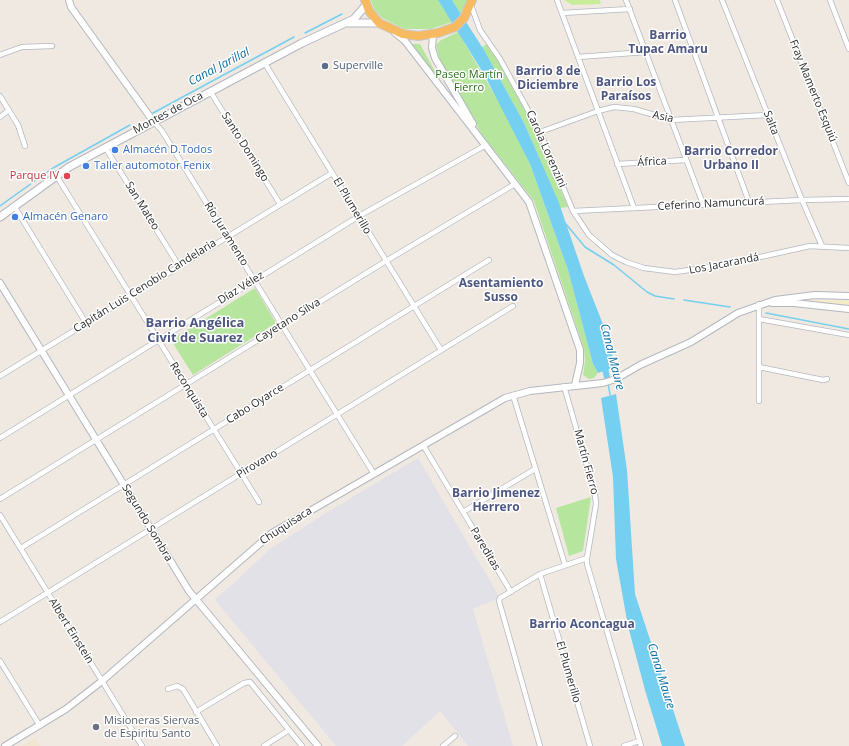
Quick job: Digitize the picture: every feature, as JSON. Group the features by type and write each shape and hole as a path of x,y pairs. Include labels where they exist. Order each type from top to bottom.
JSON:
{"highway":[{"path":"365,1 372,17 379,23 392,30 410,36 433,35 455,27 464,18 472,2"}],"main road":[{"name":"Montes de Oca","path":"0,217 56,175 105,147 264,62 357,17 365,1"},
{"name":"Montes de Oca","path":"344,24 379,23"}],"street":[{"name":"Río Juramento","path":"69,0 72,7 153,121 162,131 374,474"},
{"path":"557,0 634,208"},
{"path":"626,0 703,204"},
{"path":"675,0 749,202"},
{"name":"Salta","path":"722,0 802,200 822,246"},
{"name":"Fray Mamerto Esquiú","path":"777,0 849,183"},
{"path":"830,0 849,49"},
{"name":"Carola Lorenzini","path":"472,2 480,30 497,53 540,132 573,211"},
{"path":"562,13 630,9"},
{"path":"392,30 406,41 529,202 576,337 580,358 575,385"},
{"path":"433,35 432,48 442,72 486,145"},
{"path":"0,55 22,47 52,46"},
{"path":"578,57 646,52"},
{"name":"El Plumerillo","path":"264,62 441,350"},
{"name":"Santo Domingo","path":"210,91 280,204"},
{"path":"0,96 18,124 25,146"},
{"name":"Asia","path":"540,132 598,111 623,107 671,120 768,115"},
{"path":"0,117 10,110"},
{"name":"Díaz Vélez","path":"0,438 358,216 486,145"},
{"name":"San Mateo","path":"105,147 179,266"},
{"name":"África","path":"617,164 686,160"},
{"name":"Capitán Luis Cenobio Candelaria","path":"0,376 332,173"},
{"name":"Reconquista","path":"56,175 259,502"},
{"name":"Cayetano Silva","path":"0,499 386,261 515,184"},
{"name":"Ceferino Namuncurá","path":"573,211 749,202 849,199"},
{"path":"14,206 86,323"},
{"name":"Los Jacarandá","path":"573,211 589,235 612,255 626,262 644,268 667,271 692,271 810,246 849,248"},
{"name":"Cabo Oyarce","path":"20,548 489,260"},
{"name":"Segundo Sombra","path":"0,282 196,601 318,746"},
{"path":"762,304 798,296 849,296"},
{"path":"762,304 794,303 849,309"},
{"path":"759,401 759,319 762,304"},
{"name":"Chuquisaca","path":"5,746 40,726 102,681 196,601 272,533 423,445 513,395 564,386 608,382 620,378 640,365 678,349 731,316 762,304"},
{"name":"Pirovano","path":"0,622 513,306"},
{"path":"759,319 849,335"},
{"path":"759,367 827,379"},
{"name":"Martín Fierro","path":"564,386 595,494 596,504 587,558 640,744"},
{"path":"513,395 565,565"},
{"name":"Pareditas","path":"423,445 511,592"},
{"path":"464,512 536,470"},
{"name":"Albert Einstein","path":"0,515 142,746"},
{"path":"540,746 500,605 500,598 540,574 587,558"},
{"name":"El Plumerillo","path":"540,574 590,746"},
{"path":"0,661 40,726"},
{"path":"196,712 247,682 302,746"},
{"path":"168,689 181,686 217,746"},
{"path":"264,746 289,730"},
{"path":"443,746 455,736"},
{"path":"624,746 640,744"}],"shaded area":[{"path":"418,458 500,598 473,609 513,746 468,746 440,711 402,746 336,746 215,600 270,549 329,511"},
{"path":"35,738 40,746 22,746"}],"green space":[{"path":"371,0 438,0 452,22 431,29 404,29 382,18 374,9"},
{"path":"452,0 469,0 461,14"},
{"path":"564,0 600,0 601,4 572,5"},
{"name":"Paseo Martín Fierro","path":"458,32 505,113 530,164 568,270 593,364 598,373 594,378 589,379 583,375 585,362 584,349 534,201 481,133 442,68 436,45 441,40"},
{"path":"412,44 420,44 437,75 436,76"},
{"path":"487,44 499,62 531,122 568,207 560,208 524,123 482,47"},
{"path":"255,288 276,323 193,375 171,340"},
{"path":"591,497 583,551 569,556 556,508"}],"sand":[{"path":"810,301 849,301 849,305"}],"water":[{"path":"438,0 452,0 484,50 524,123 559,203 584,276 608,337 615,367 598,373 593,364 568,270 530,164 485,76"},
{"path":"616,394 627,470 635,594 685,746 662,746 628,626 616,559 613,477 601,398"}],"waterway":[{"path":"305,33 342,14"},
{"name":"Canal Jarillal","path":"153,113 294,37"},
{"name":"Canal Jarillal","path":"0,206 53,168 130,125"},
{"path":"566,224 585,247 614,265 647,292 655,296 674,299"},
{"path":"684,300 730,307"},
{"path":"766,313 849,329"},
{"name":"Canal Maure","path":"604,364 608,382"},
{"name":"Canal Maure","path":"608,383 610,395"}],"place":[{"name":"Superville","path":"325,66"},
{"name":"Almacén D.Todos","path":"115,150"},
{"name":"Taller automotor Fenix","path":"86,166"},
{"name":"Parque IV","path":"67,176"},
{"name":"Almacén Genaro","path":"15,217"},
{"name":"Misioneras Siervas de Espiritu Santo","path":"96,727"}],"district":[{"name":"Barrio Tupac Amaru","path":"668,43"},
{"name":"Barrio 8 de Diciembre","path":"548,79"},
{"name":"Barrio Los Paraísos","path":"626,90"},
{"name":"Barrio Corredor Urbano II","path":"731,159"},
{"name":"Asentamiento Susso","path":"501,291"},
{"name":"Barrio Angélica Civit de Suarez","path":"195,330"},
{"name":"Barrio Jimenez Herrero","path":"496,501"},
{"name":"Barrio Aconcagua","path":"582,625"}]}
